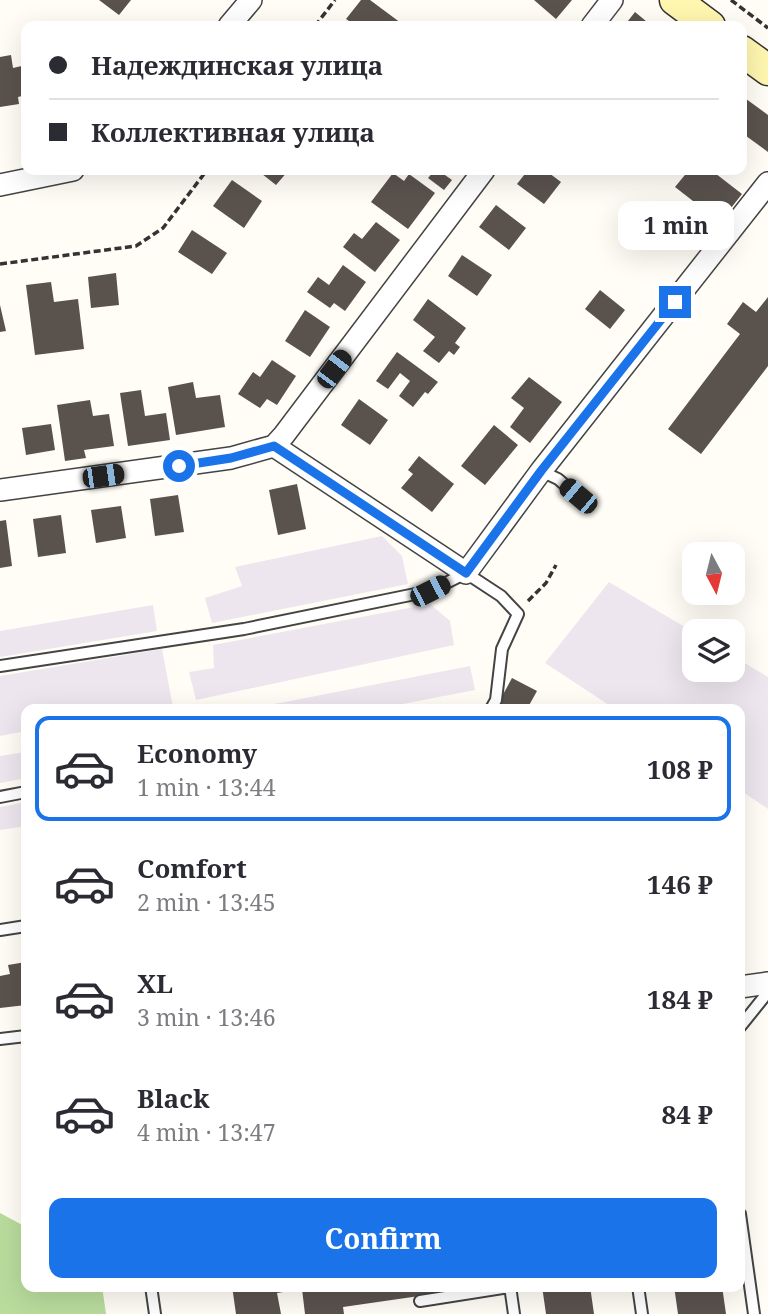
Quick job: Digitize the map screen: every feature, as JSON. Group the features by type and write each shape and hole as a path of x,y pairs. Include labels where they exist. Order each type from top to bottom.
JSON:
{"street":[{"path":"233,21 251,0"},
{"path":"596,21 612,0"},
{"path":"675,0 703,21"},
{"path":"747,55 768,70"},
{"path":"0,185 49,175"},
{"path":"0,490 231,458 274,446 480,175"},
{"path":"274,446 466,573 541,471 768,183"},
{"path":"745,987 768,983"}],"lane":[{"path":"541,471 558,479 578,496"},
{"path":"0,667 244,629 430,591 466,573 501,596 518,614 502,649 493,704"},
{"path":"0,797 21,793"},
{"path":"0,930 21,927"},
{"path":"745,1021 768,992"},
{"path":"0,1039 21,1037"},
{"path":"745,1250 754,1314"},
{"path":"152,1292 155,1314"},
{"path":"420,1301 478,1292"},
{"path":"511,1292 514,1314"},
{"path":"639,1292 642,1314"}],"path":[{"path":"320,21 335,0"},
{"path":"731,0 768,28"},
{"path":"0,264 136,246 163,228 203,175"},
{"path":"518,614 546,583 556,565"}],"shaded area":[{"path":"382,536 402,556 408,584 212,623 205,598 242,586 235,567"},
{"path":"609,582 682,625 682,682 745,682 745,663 768,677 768,809 745,793 745,704 607,704 545,663"},
{"path":"430,604 450,621 454,645 196,700 189,672 214,668 213,645"},
{"path":"153,605 157,631 0,657 0,631"},
{"path":"162,649 172,704 21,704 21,732 0,736 0,676"},
{"path":"470,666 475,690 403,704 275,704"},
{"path":"21,753 21,779 0,783 0,756"},
{"path":"21,803 21,827 0,830 0,807"}],"green space":[{"path":"0,1213 21,1224 21,1292 103,1292 106,1314 0,1314"}],"building":[{"path":"99,0 131,0 119,15"},
{"path":"361,0 370,0 398,21 349,21 346,19"},
{"path":"534,0 572,0 556,19"},
{"path":"635,12 646,21 628,21"},
{"path":"11,55 13,68 21,66 19,104 0,107 0,57"},
{"path":"747,100 768,115 768,152 747,137"},
{"path":"263,175 285,175 276,185"},
{"path":"391,175 404,181 410,175 435,193 408,229 371,202"},
{"path":"431,175 445,175 452,180 444,190 428,178"},
{"path":"524,175 552,175 561,182 544,204 517,184"},
{"path":"685,175 717,175 742,194 720,222 675,187"},
{"path":"232,180 262,201 244,228 213,206"},
{"path":"496,205 526,228 509,250 479,227"},
{"path":"376,222 400,240 375,272 343,247 354,233 362,239"},
{"path":"192,230 227,253 212,274 178,252"},
{"path":"462,255 492,275 477,296 448,276"},
{"path":"343,265 366,282 345,311 334,303 330,308 307,292 318,277 329,285"},
{"path":"116,273 119,305 91,308 88,277"},
{"path":"51,282 54,302 78,299 84,349 35,355 26,285"},
{"path":"600,290 625,310 610,329 585,309"},
{"path":"768,297 768,366 701,454 668,429 740,334 727,324 743,302 756,312"},
{"path":"428,299 466,328 455,343 460,347 454,355 449,351 439,363 423,351 435,337 413,320"},
{"path":"0,305 6,331 0,332"},
{"path":"305,310 330,327 310,357 285,341"},
{"path":"397,352 438,382 428,394 425,392 413,407 399,396 410,381 400,373 388,389 376,381"},
{"path":"272,360 296,376 277,405 267,399 260,408 238,394 253,372 260,377"},
{"path":"529,377 562,402 530,443 510,427 524,408 511,398"},
{"path":"193,382 196,398 220,395 225,427 176,435 168,387"},
{"path":"141,390 145,416 166,413 170,440 128,446 120,393"},
{"path":"359,399 388,420 370,445 341,425"},
{"path":"90,400 93,416 109,414 114,446 84,450 86,458 65,461 57,405"},
{"path":"51,424 55,450 26,455 22,428"},
{"path":"494,425 518,445 485,485 461,466"},
{"path":"419,456 454,484 432,512 401,488 413,474 408,470"},
{"path":"297,484 306,529 278,535 269,490"},
{"path":"178,495 184,532 155,536 150,499"},
{"path":"121,506 126,538 96,543 91,510"},
{"path":"61,515 66,553 38,557 33,519"},
{"path":"6,520 12,566 0,568 0,521"},
{"path":"512,678 537,691 530,704 498,704"},
{"path":"21,963 21,1006 0,1008 0,976 10,974 8,965"},
{"path":"233,1292 283,1292 277,1293 281,1314 236,1314"},
{"path":"302,1292 447,1292 343,1307 344,1314 305,1314"},
{"path":"543,1292 591,1292 594,1314 546,1314"},
{"path":"675,1292 723,1292 726,1314 678,1314"}],"route":[{"path":"179,466 231,458 274,446 466,573 541,471 675,302"}]}
